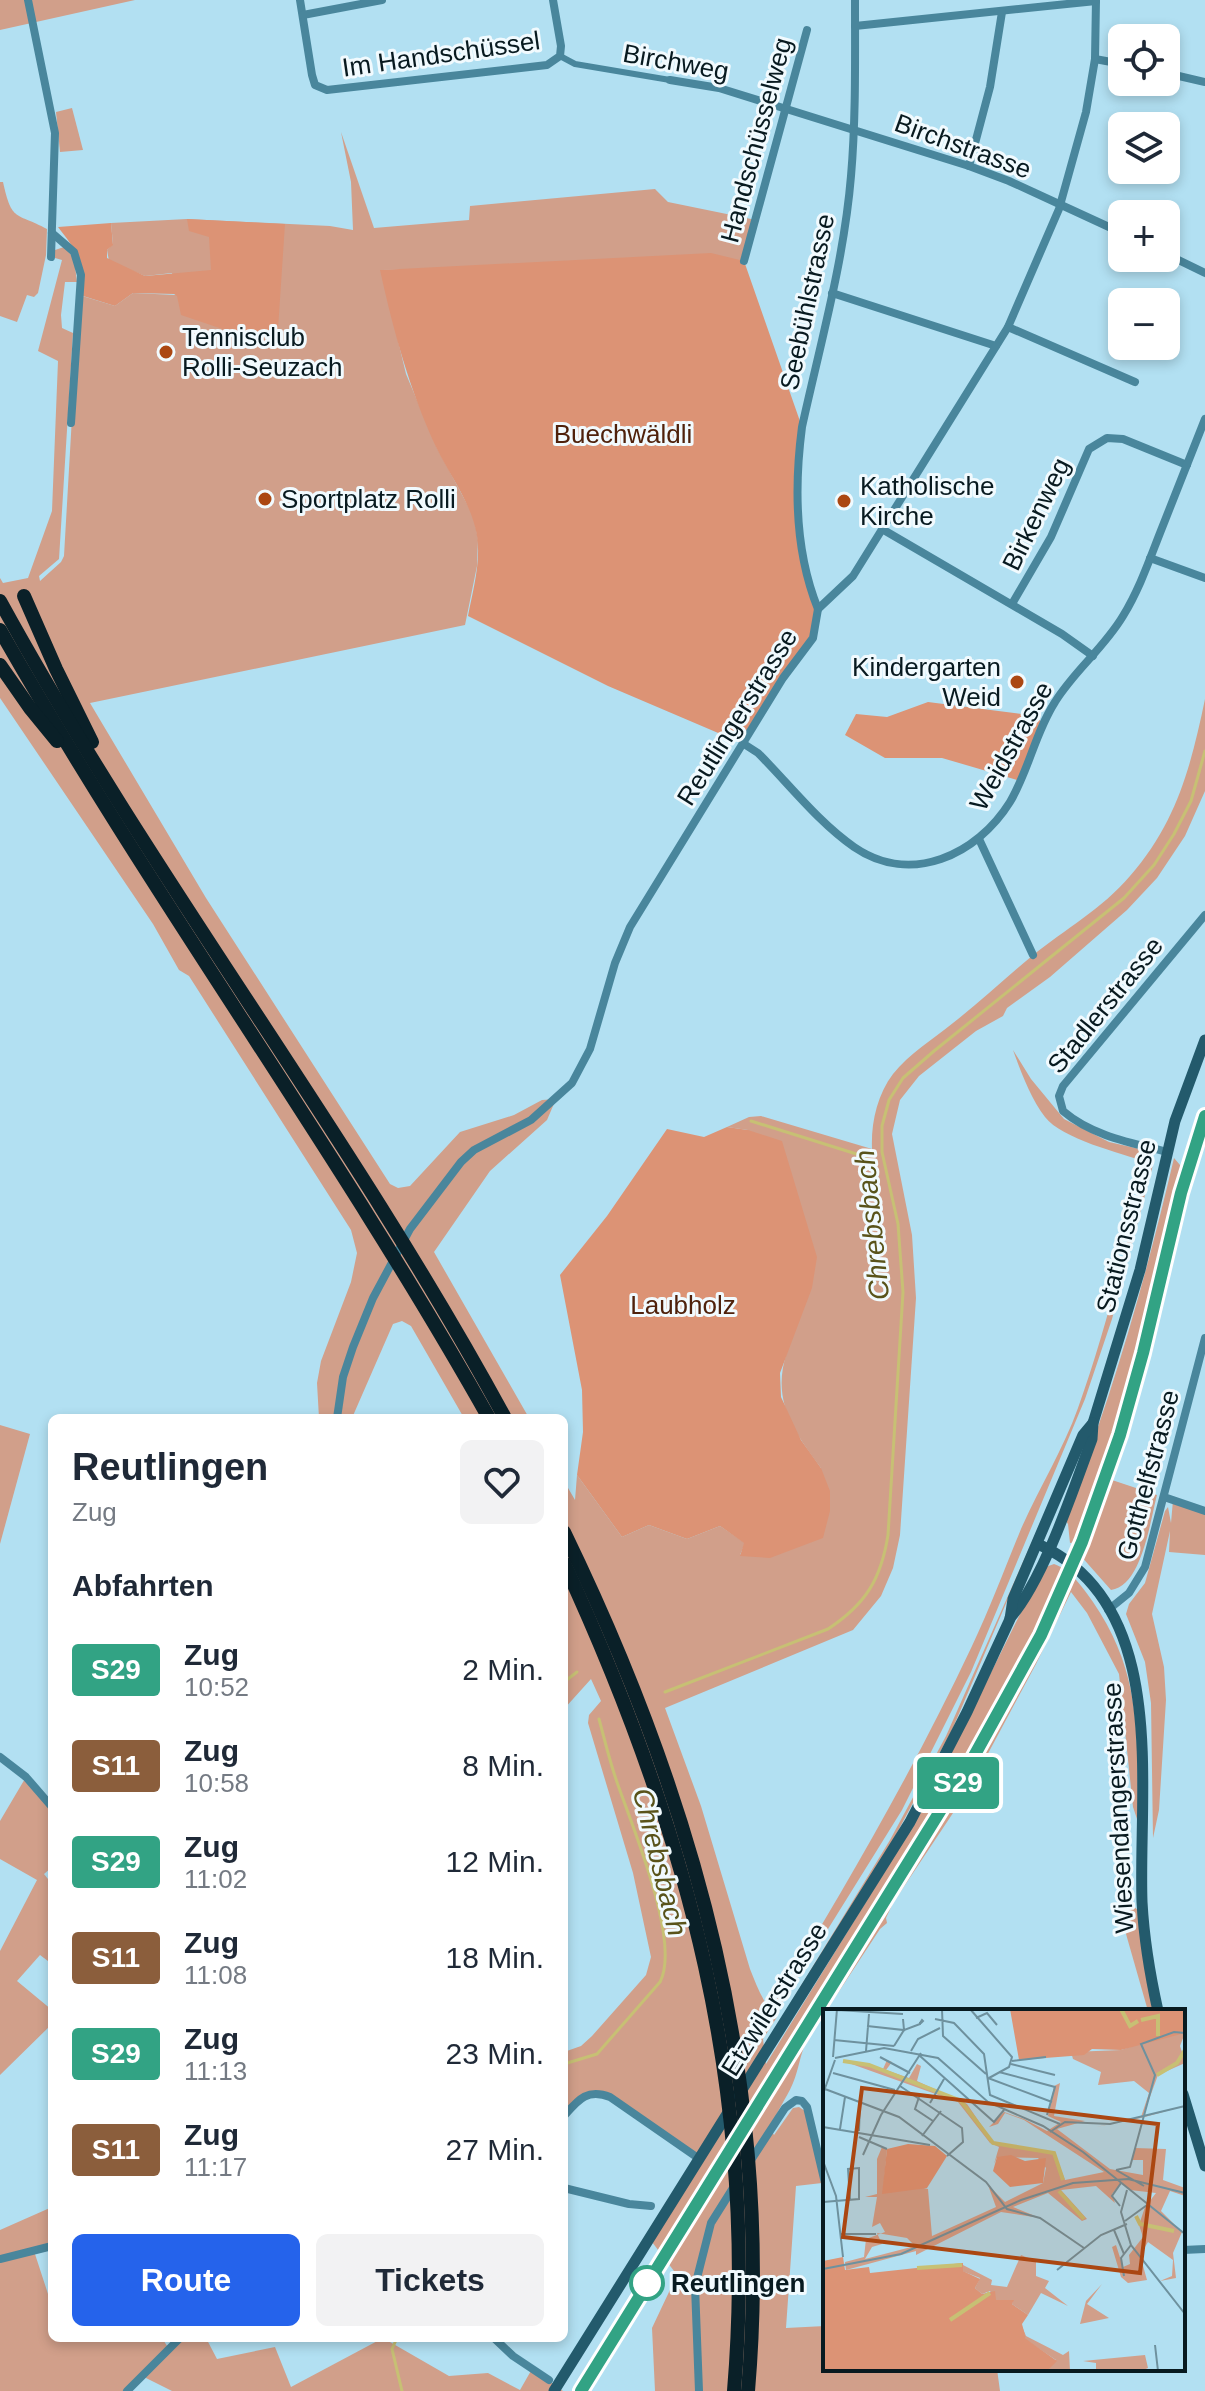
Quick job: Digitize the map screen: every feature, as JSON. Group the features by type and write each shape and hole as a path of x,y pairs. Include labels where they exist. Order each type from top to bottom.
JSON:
{"highway":[{"path":"24,596 56,669 100,756 112,790"},
{"path":"0,601 112,790 354,1166 503,1414"},
{"path":"0,630 85,775 368,1214 487,1414"},
{"path":"0,665 30,708 85,775"},
{"path":"568,1541 605,1620 657,1747 691,1850 721,1965 741,2079 750,2181 753,2285 748,2391"},
{"path":"568,1572 613,1674 651,1773 683,1872 707,1969 728,2088 737,2197 740,2276 734,2391"}],"main road":[{"name":"Stationsstrasse","path":"1093,1423 1140,1270 1185,1089 1205,1040"},
{"name":"Etzwilerstrasse","path":"551,2385 765,2054 910,1822 967,1712 1010,1619 1013,1599 1043,1547 1083,1435 1093,1423"},
{"name":"Wiesendangerstrasse","path":"1043,1547 1062,1558 1084,1578 1108,1610 1128,1651 1138,1693 1141,1736 1142,1902 1158,2009"},
{"path":"1185,2101 1205,2166"}],"street":[{"path":"28,0 55,133 51,257"},
{"path":"300,0 303,15 382,0"},
{"path":"553,0 560,56"},
{"name":"Seebühlstrasse","path":"818,609 807,582 800,541 799,463 802,427 848,204 854,129 855,0"},
{"path":"855,26 1096,0"},
{"name":"Reutlingerstrasse","path":"337,1414 348,1362 385,1273 410,1229 461,1162 474,1150 531,1120 556,1099 579,1072 590,1049 615,963 630,927 664,867 783,678 813,638 818,609 853,576 1008,327 1060,204 1086,112 1095,59 1096,0"},
{"path":"969,166 993,75 1002,12"},
{"name":"Im Handschüssel","path":"303,15 315,85 327,90 547,65 560,56"},
{"name":"Handschüsselweg","path":"744,261 807,30"},
{"name":"Birchweg","path":"560,56 575,64 719,88 786,109"},
{"path":"1095,59 1108,61"},
{"path":"1180,76 1205,82"},
{"name":"Birchstrasse","path":"786,109 969,166 1108,226"},
{"path":"52,233 74,252 81,275 71,423"},
{"path":"1180,261 1205,273"},
{"path":"832,293 996,346"},
{"path":"1008,327 1135,382"},
{"name":"Weidstrasse","path":"744,744 758,753 846,840 878,859 900,864 931,862 962,851 979,839 1001,814 1015,793 1039,731 1055,701 1129,606 1205,419"},
{"name":"Birkenweg","path":"1012,604 1051,537 1089,449 1107,438 1123,439 1187,465"},
{"path":"882,529 1012,604 1093,656"},
{"path":"1150,558 1205,578"},
{"path":"979,839 1033,955"},
{"name":"Stadlerstrasse","path":"1167,1152 1095,1130 1066,1114 1059,1096 1063,1086 1205,915"},
{"name":"Gotthelfstrasse","path":"1108,1610 1129,1593 1141,1576 1205,1338"},
{"path":"1164,1497 1205,1511"},
{"path":"0,1757 26,1777 48,1802"},
{"path":"568,2111 579,2097 600,2093 698,2158"},
{"path":"699,2391 695,2286 711,2223 785,2108 796,2100 807,2107 823,2175"},
{"path":"568,2189 629,2204 651,2206"},
{"path":"0,2259 48,2247"},
{"path":"1185,2250 1205,2249"},
{"path":"127,2391 176,2342"},
{"path":"498,2342 551,2385"}],"shaded area":[{"path":"0,0 135,0 0,30"},
{"path":"72,108 83,150 60,152 56,112"},
{"path":"341,132 374,228 469,220 470,206 655,189 668,202 756,220 744,261 381,270 406,374 437,448 474,517 478,540 477,566 465,625 90,703 206,898 390,1184 398,1188 410,1186 460,1132 514,1115 542,1100 556,1099 547,1120 490,1171 434,1252 527,1414 462,1414 411,1326 402,1321 393,1324 354,1414 319,1414 317,1383 321,1361 351,1282 357,1253 351,1230 189,976 179,970 153,924 0,698 0,578 3,583 28,578 52,511 58,361 38,351 62,260 55,258 55,250 64,247 74,258 77,282 65,282 61,315 62,328 73,333 59,559 39,576 40,581 64,556 79,295 115,306 133,293 176,295 172,273 145,276 109,261 107,250 113,244 111,223 187,219 330,226 353,230 351,182"},
{"path":"0,182 3,182 9,204 17,214 47,229 46,255 38,293 34,297 27,295 17,322 0,316"},
{"path":"1205,699 1205,791 1185,836 1157,878 1127,910 1050,977 1007,1008 1003,1016 976,1031 919,1076 900,1100 892,1134 912,1235 916,1298 900,1535 893,1568 881,1596 853,1630 665,1708 701,1806 750,1969 764,2001 777,2017 763,2039 766,2064 923,1809 1043,1568 1054,1564 1071,1575 1093,1602 1109,1629 1121,1655 1134,1708 1138,1822 1133,1807 1119,1674 1087,1613 1071,1592 969,1789 893,1903 887,1923 827,2009 823,2009 823,2016 807,2040 793,2083 771,2130 774,2135 793,2108 799,2107 805,2111 822,2183 796,2186 786,2328 823,2326 823,2371 997,2371 1000,2391 655,2391 652,2328 677,2275 649,2238 698,2158 610,2097 589,2094 568,2112 568,2051 581,2046 592,2036 646,1975 651,1957 633,1873 588,1723 589,1715 601,1701 591,1679 568,1705 568,1488 575,1500 577,1475 622,1537 649,1525 687,1539 720,1526 745,1543 740,1555 821,1468 794,1427 783,1400 783,1369 787,1352 748,1130 727,1127 749,1117 761,1116 872,1149 879,1100 887,1082 899,1067 1032,956 1108,899 1130,876 1160,835 1188,770","holes":["1059,1587 1067,1590 996,1728 769,2095 767,2082 956,1776"]},
{"path":"1013,1050 1031,1079 1064,1119 1109,1142 1144,1150 1153,1165 1112,1319 1085,1399 971,1672 902,1810 777,2011 772,2007 877,1830 926,1739 1072,1424 1107,1316 1147,1162 1092,1144 1053,1125 1035,1102"},
{"path":"1174,1158 1186,1172 1137,1378 1106,1478 1157,1495 1137,1565 1122,1586 1111,1590 1080,1555 1076,1542 1070,1543 1068,1524 1064,1518 1126,1341"},
{"path":"0,1425 30,1434 0,1544"},
{"path":"1173,1500 1205,1511 1205,1555 1169,1552 1170,1531 1152,1614 1164,1667 1166,1700 1159,1810 1153,1838 1151,1703 1145,1662 1126,1614 1129,1604 1145,1583 1168,1507 1171,1523"},
{"path":"1042,1519 952,1730 892,1842 785,2012 890,1840 946,1736"},
{"path":"26,1777 48,1802 48,1870 44,1874 48,1879 48,1961 40,1955 17,1981 48,2007 48,2028 0,2075 0,1951 37,1880 0,1859 0,1821"},
{"path":"1132,1905 1139,1911 1154,2009 1147,2009 1118,1906"},
{"path":"48,2209 48,2247 34,2251 48,2294 48,2342 165,2342 169,2349 176,2342 208,2342 217,2359 275,2347 291,2387 375,2342 390,2342 449,2376 488,2373 520,2390 532,2369 563,2391 172,2391 142,2376 127,2391 0,2391 0,2230"}],"green space":[{"path":"187,219 285,224 278,329 246,337 181,315 174,294 133,293 115,306 83,296 79,258 58,227 111,223 113,245 107,250 107,258 145,276 211,270 209,237 189,231"},
{"name":"Buechwäldli","path":"711,253 744,261 802,427 800,541 818,609 817,625 744,744 608,686 468,616 478,556 474,524 466,501 436,447 410,382 380,270"},
{"path":"928,702 1029,715 1043,722 1021,781 942,758 885,758 845,735 856,714 887,717"},
{"name":"Laubholz","path":"727,1127 782,1141 817,1257 812,1288 780,1373 781,1397 801,1440 821,1468 830,1491 830,1511 823,1538 770,1558 740,1556 744,1543 720,1526 687,1539 649,1525 622,1537 577,1475 583,1432 582,1390 560,1275 607,1216 667,1129 704,1137"}],"waterway":[{"name":"Chrebsbach","path":"665,1692 828,1629 852,1610 870,1589 881,1565 888,1535 903,1292 898,1224 882,1152 882,1126 889,1100 903,1078 1124,898 1154,865 1191,801 1205,751"},
{"path":"751,1121 866,1157"},
{"path":"568,1679 577,1672"},
{"name":"Chrebsbach","path":"568,2063 597,2054 660,1982 665,1964 660,1913 599,1719"},
{"name":"Chrebsbach","path":"395,2342 392,2349 402,2391"}],"railway":[{"path":"581,2391 973,1758 1041,1635 1082,1542 1120,1435 1181,1193 1205,1116"}],"train":[{"name":"S29","path":"581,2391 973,1758 1041,1635 1082,1542 1120,1435 1181,1193 1205,1116"}],"place":[{"name":"Tennisclub Rolli-Seuzach","path":"166,352"},
{"name":"Sportplatz Rolli","path":"265,499"},
{"name":"Katholische Kirche","path":"844,501"},
{"name":"Kindergarten Weid","path":"1017,682"},
{"name":"Reutlingen","path":"647,2283"}]}
